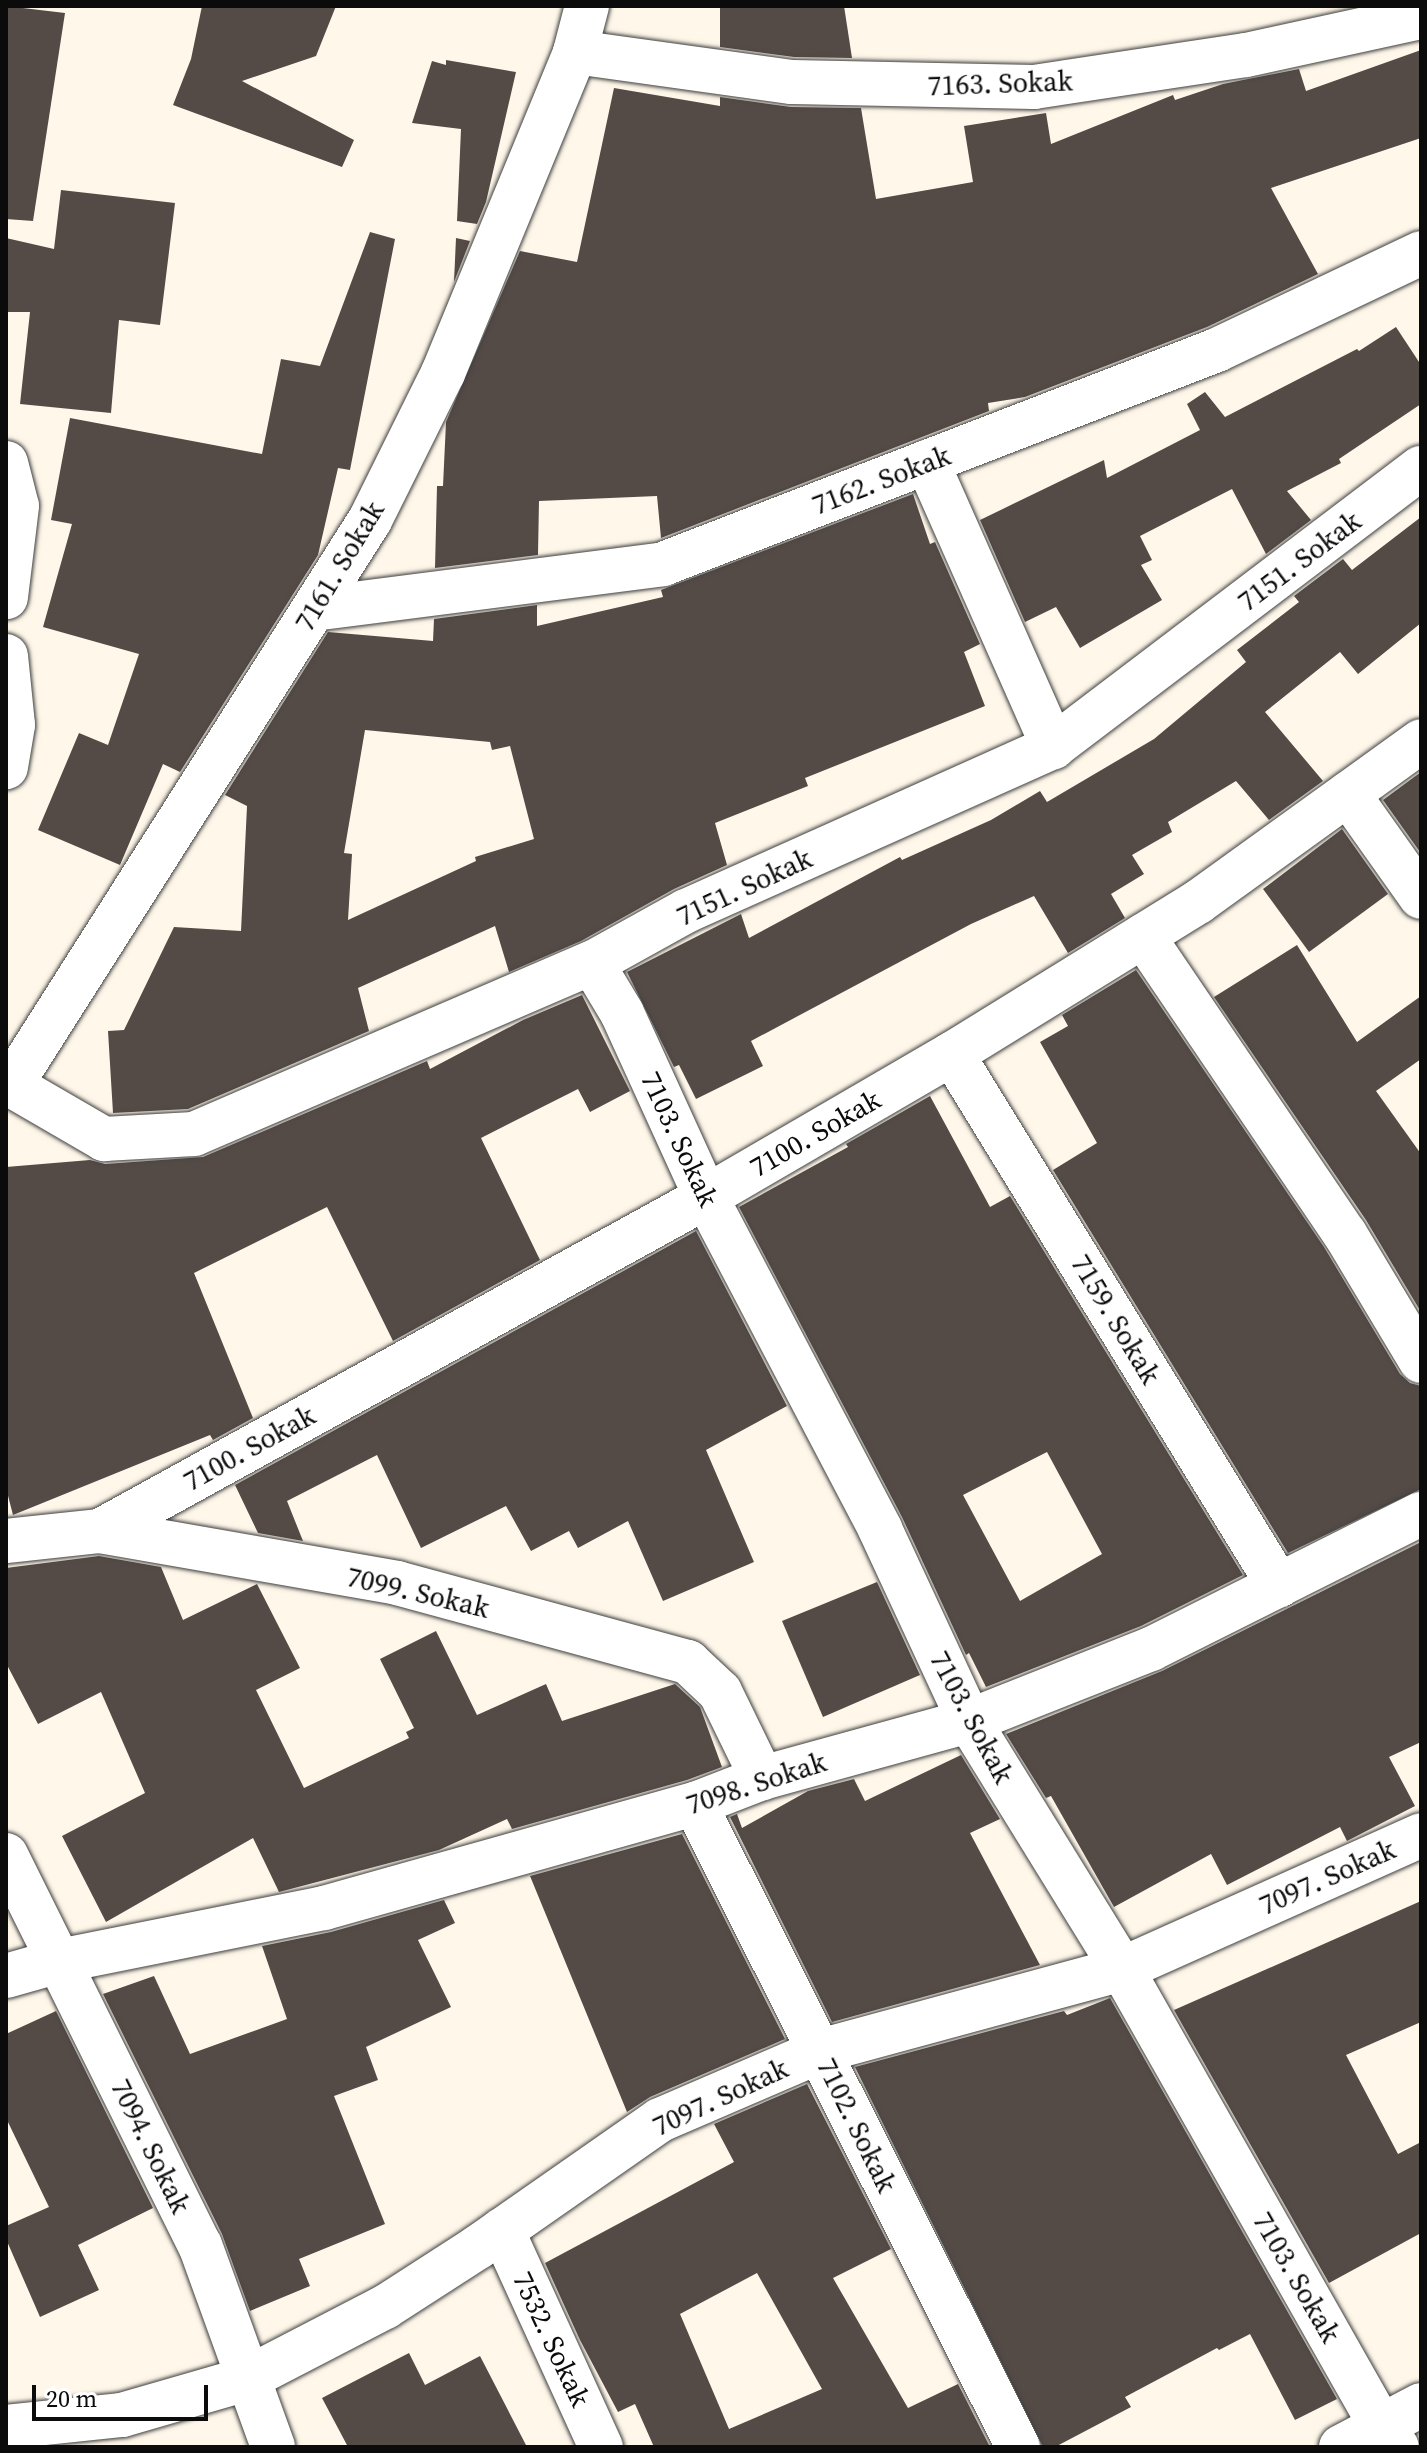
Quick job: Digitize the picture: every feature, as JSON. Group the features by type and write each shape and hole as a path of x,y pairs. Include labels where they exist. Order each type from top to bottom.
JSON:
{"street":[{"name":"7161. Sokak","path":"8,1071 370,520 443,373 575,52 587,6"},
{"name":"7163. Sokak","path":"575,52 792,82 1034,87 1246,55 1421,17"},
{"name":"7162. Sokak","path":"314,609 663,564 1217,350 1421,253"},
{"path":"927,462 1053,747"},
{"path":"6,463 17,506 6,597"},
{"name":"7151. Sokak","path":"8,1071 104,1139 194,1134 592,963 686,911 1053,747 1421,468"},
{"path":"6,656 10,731 6,767"},
{"name":"7100. Sokak","path":"100,1531 706,1197 952,1054 1198,902 1421,741"},
{"path":"1348,794 1421,897"},
{"path":"1143,936 1345,1234 1421,1361"},
{"name":"7103. Sokak","path":"592,963 622,1013 706,1197 880,1529 969,1721 1122,1969 1390,2438"},
{"name":"7159. Sokak","path":"952,1054 1279,1586"},
{"name":"7098. Sokak","path":"6,1976 59,1961 324,1908 695,1804 762,1778 969,1721 1151,1649 1421,1514"},
{"name":"7099. Sokak","path":"6,1541 100,1531 397,1583 688,1662 720,1692 762,1778"},
{"name":"7102. Sokak","path":"695,1804 1018,2447"},
{"name":"7097. Sokak","path":"6,2427 122,2415 246,2379 385,2307 660,2120 820,2051 1122,1969 1421,1835"},
{"name":"7094. Sokak","path":"6,1855 200,2245 273,2447"},
{"name":"7532. Sokak","path":"502,2230 601,2447"},
{"path":"1341,2447 1390,2438 1421,2405"}],"building":[{"path":"6,6 65,13 33,221 6,219"},
{"path":"202,6 336,6 316,56 242,81 354,140 342,167 173,105 191,59"},
{"path":"720,6 844,6 852,58 794,57 720,47"},
{"path":"1421,50 1421,138 1271,188 1318,274 1207,327 1025,397 988,403 989,411 661,538 657,496 539,501 538,555 435,568 437,486 443,486 446,422 520,251 577,262 614,88 720,106 720,97 791,107 861,108 876,199 973,182 964,126 1046,113 1051,144 1173,95 1175,100 1223,84 1299,69 1306,91"},
{"path":"446,60 516,72 486,202 477,224 457,221 461,129 412,123 432,61 446,65"},
{"path":"61,190 175,203 160,325 119,320 111,413 20,404 30,312 6,312 6,238 54,249"},
{"path":"370,232 395,239 350,470 338,468 318,555 180,772 163,764 120,865 38,830 79,733 108,745 139,654 43,627 72,524 51,520 70,418 262,454 281,359 320,366"},
{"path":"456,238 470,241 454,282"},
{"path":"1396,327 1421,365 1421,404 1339,459 1341,463 1287,491 1311,520 1266,554 1232,489 1140,536 1152,560 1141,565 1162,600 1080,648 1056,607 1025,622 980,520 1104,460 1107,478 1200,430 1187,404 1205,392 1225,417 1357,349 1359,351"},
{"path":"913,494 930,544 935,542 980,644 964,652 985,706 805,778 808,786 715,823 727,865 674,889 581,941 509,972 495,926 358,988 369,1031 188,1109 113,1113 108,1031 124,1030 174,927 241,931 247,806 225,795 328,632 433,641 434,619 537,605 537,626 663,597 661,590","holes":["365,730 490,742 492,750 510,746 534,839 475,857 476,861 348,920 352,854 344,853"]},
{"path":"1421,517 1421,623 1358,674 1340,652 1265,712 1323,781 1269,820 1236,781 1168,822 1172,832 1132,855 1144,874 1111,894 1125,918 1068,953 1034,896 971,924 751,1041 763,1066 696,1099 679,1065 674,1067 627,972 741,914 749,938 900,857 902,860 991,820 1040,791 1047,802 1154,739 1246,662 1237,650 1299,602 1294,596 1343,559 1352,570"},
{"path":"1421,772 1421,852 1420,852 1383,800"},
{"path":"1342,829 1388,894 1309,952 1263,889"},
{"path":"1297,945 1357,1042 1421,996 1421,1059 1376,1091 1421,1154 1421,1312 1366,1220 1214,997"},
{"path":"1136,970 1324,1247 1400,1374 1410,1383 1421,1386 1421,1489 1288,1553 1053,1170 1097,1143 1040,1042 1068,1026 1062,1015"},
{"path":"582,995 630,1091 590,1112 578,1089 481,1138 540,1260 393,1341 327,1207 194,1273 253,1418 213,1440 210,1435 13,1515 6,1488 6,1167 90,1160 105,1164 203,1157 427,1061 430,1069 523,1020"},
{"path":"930,1096 990,1207 1010,1196 1243,1575 1141,1626 986,1687 969,1653 966,1655 902,1517 739,1207 848,1147 846,1144","holes":["1047,1452 1102,1554 1020,1601 963,1495"]},
{"path":"696,1231 787,1406 706,1450 754,1562 663,1601 628,1521 578,1548 569,1531 531,1551 506,1506 421,1548 377,1455 287,1501 303,1541 258,1533 235,1485"},
{"path":"1421,1542 1421,1742 1389,1757 1415,1806 1347,1841 1340,1827 1227,1885 1211,1854 1114,1907 1051,1796 1046,1798 1006,1734 1162,1671"},
{"path":"99,1556 161,1567 183,1620 257,1584 300,1668 256,1690 304,1788 409,1738 406,1732 414,1728 380,1659 436,1631 477,1715 546,1684 562,1721 675,1684 700,1707 722,1767 687,1780 512,1829 507,1819 439,1850 279,1892 253,1838 106,1922 62,1836 145,1793 101,1692 38,1724 6,1663 6,1568"},
{"path":"877,1582 920,1675 823,1717 782,1621"},
{"path":"961,1755 1000,1819 970,1833 1040,1965 832,2022 730,1817 737,1814 742,1828 808,1791 854,1779 865,1801"},
{"path":"682,1834 785,2039 650,2097 627,2112 530,1876"},
{"path":"444,1900 455,1923 418,1940 451,2007 366,2047 378,2080 334,2096 385,2224 299,2259 310,2286 250,2311 222,2234 103,1994 154,1976 190,2054 287,2019 262,1946 331,1932"},
{"path":"1421,1901 1421,2022 1346,2055 1398,2154 1421,2142 1421,2233 1329,2283 1174,2010"},
{"path":"1110,1998 1337,2399 1295,2420 1250,2334 1125,2397 1131,2407 1055,2447 1043,2447 855,2067 1064,2011 1067,2015"},
{"path":"56,2011 153,2208 78,2245 99,2290 40,2317 6,2239 6,2226 49,2207 6,2118 6,2034"},
{"path":"807,2084 891,2249 833,2278 908,2408 958,2384 990,2447 654,2447 635,2404 618,2412 580,2340 545,2263 734,2162 714,2124","holes":["757,2273 822,2389 729,2429 680,2314"]},
{"path":"409,2353 425,2385 480,2356 527,2447 348,2447 322,2398"}]}
